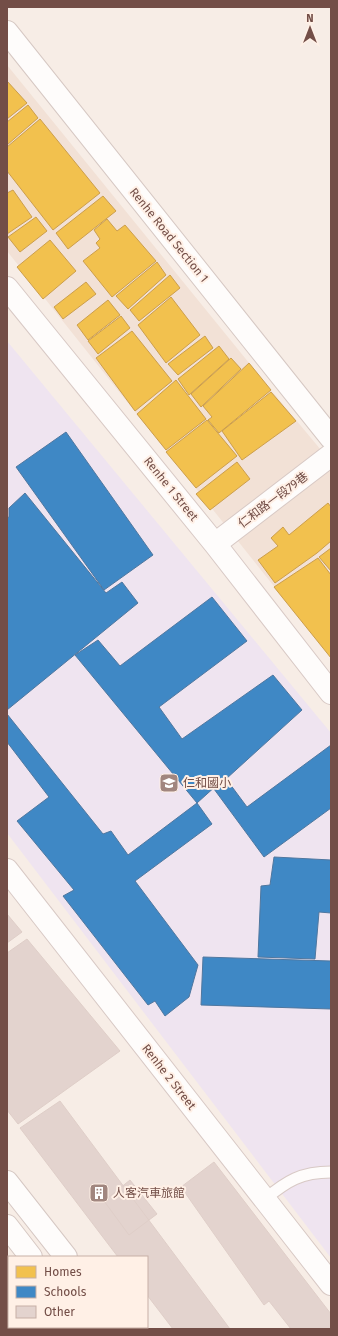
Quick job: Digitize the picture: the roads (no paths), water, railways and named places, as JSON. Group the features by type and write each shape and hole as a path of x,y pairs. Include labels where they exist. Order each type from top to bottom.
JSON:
{"street":[{"name":"Renhe Road Section 1","path":"7,32 331,438"},
{"name":"Renhe 1 Street","path":"7,288 215,544 331,693"},
{"name":"仁和路一段79巷","path":"215,544 331,455"},
{"name":"Renhe 2 Street","path":"7,870 331,1284"},
{"path":"7,1182 65,1256"},
{"path":"7,1226 30,1256"}],"lane":[{"path":"265,1199 282,1185 298,1176 320,1172 331,1172"}],"place":[{"name":"仁和國小","path":"169,783"},
{"name":"人客汽車旅館","path":"99,1193"}]}
